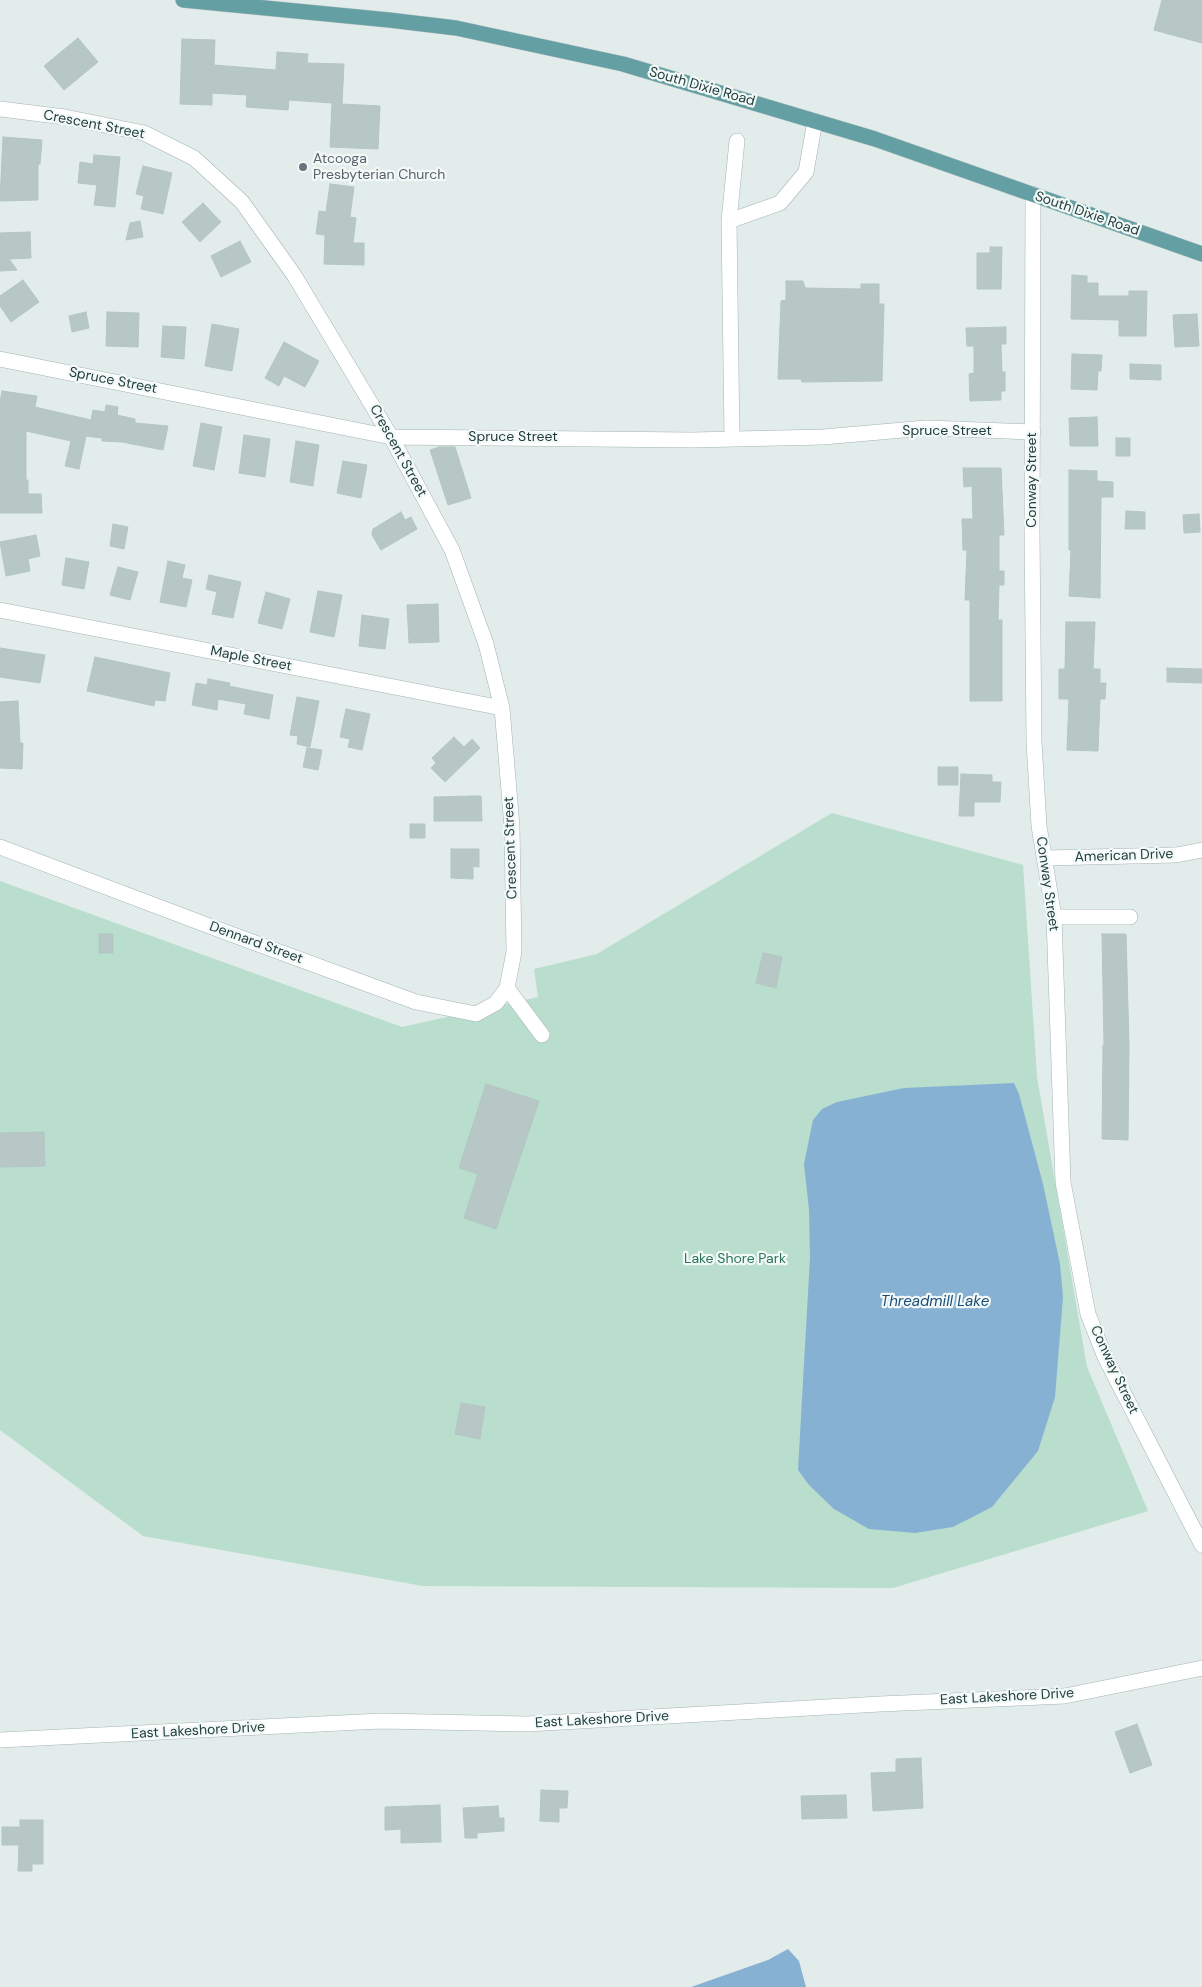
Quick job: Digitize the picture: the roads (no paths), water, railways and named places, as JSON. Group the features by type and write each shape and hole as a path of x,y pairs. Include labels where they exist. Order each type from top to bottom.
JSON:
{"main road":[{"name":"South Dixie Road","path":"184,0 456,28 622,64 875,139 1202,254"}],"street":[{"name":"Crescent Street","path":"0,110 66,117 144,133 194,158 242,202 294,275 391,437 452,550 486,644 502,708 512,827 514,952 507,988"},
{"path":"729,221 780,203 806,172 816,121"},
{"path":"732,439 729,221 737,141"},
{"name":"Conway Street","path":"1033,194 1034,742 1036,794 1054,917 1063,1182 1088,1314 1105,1357 1202,1545"},
{"name":"Spruce Street","path":"0,359 391,437 732,439 823,437 926,428 1033,432"},
{"name":"Maple Street","path":"0,610 502,708"},
{"name":"Dennard Street","path":"0,847 416,1002 476,1014 496,1003 507,988"},
{"name":"American Drive","path":"1045,858 1176,855 1202,850"},
{"path":"1054,917 1130,917"},
{"path":"507,988 542,1035"},
{"name":"East Lakeshore Drive","path":"0,1740 381,1721 527,1724 880,1704 1066,1696 1202,1668"}],"water":[{"name":"Threadmill Lake","path":"1014,1083 1019,1094 1043,1184 1060,1264 1063,1297 1055,1397 1038,1451 992,1507 953,1527 915,1533 869,1529 834,1509 809,1485 798,1470 810,1257 809,1210 804,1164 813,1120 822,1109 837,1102 904,1088"},
{"path":"788,1949 799,1961 806,1987 691,1987 768,1960"}],"place":[{"name":"Atcooga Presbyterian Church","path":"303,167"}],"park label":[{"name":"Lake Shore Park","path":"735,1259"}]}
